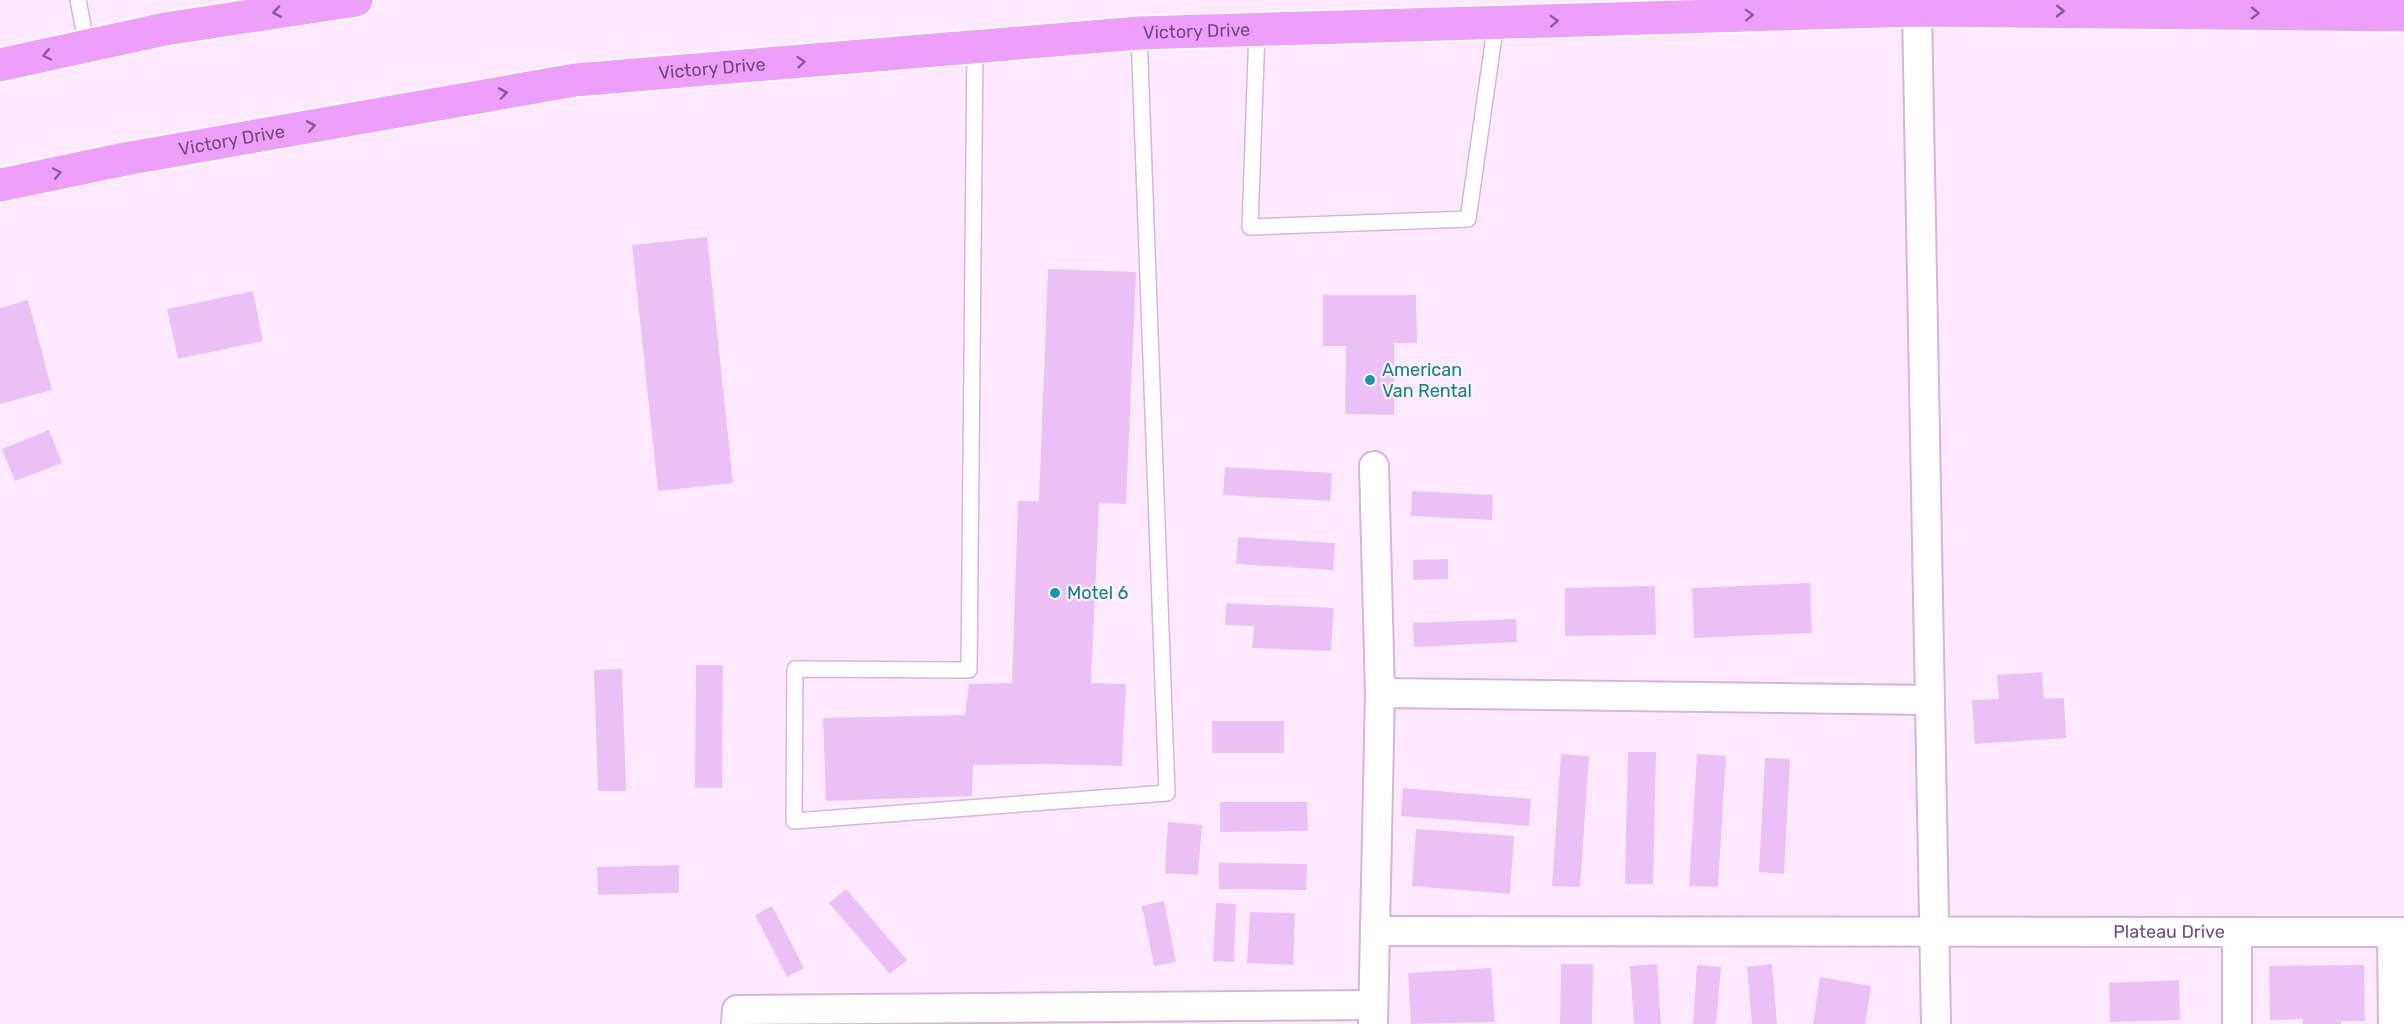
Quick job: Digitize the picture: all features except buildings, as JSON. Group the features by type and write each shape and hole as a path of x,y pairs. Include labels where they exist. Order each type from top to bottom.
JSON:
{"highway":[{"path":"0,65 165,29 243,9 335,2"},
{"name":"Victory Drive","path":"0,185 125,159 575,80 1139,33 1496,22 1918,5 2404,15"}],"street":[{"path":"1918,5 1936,1024"},
{"path":"736,1024 737,1010 1373,1014 1380,693 1374,466"},
{"path":"1380,693 1929,700"},
{"name":"Plateau Drive","path":"1375,931 2398,932"},
{"path":"2393,1024 2398,932"},
{"path":"2237,933 2237,1024"}],"lane":[{"path":"78,0 87,46"},
{"path":"1257,30 1250,227 1468,219 1496,22"},
{"path":"975,48 969,670 795,669 794,821 1167,793 1139,33"}],"place":[{"name":"American Van Rental","path":"1370,380"},
{"name":"Motel 6","path":"1055,593"}]}
